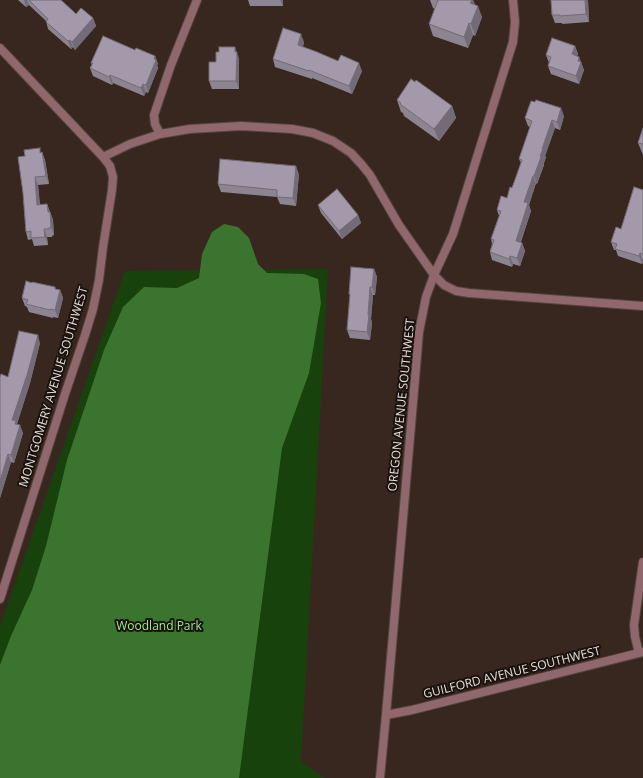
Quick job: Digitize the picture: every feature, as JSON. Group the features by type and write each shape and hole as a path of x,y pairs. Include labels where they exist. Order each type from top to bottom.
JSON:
{"street":[{"path":"160,134 155,124 154,115 171,65 197,0"},
{"name":"OREGON AVENUE SOUTHWEST","path":"380,778 419,332 426,298 434,275 453,234 513,42 515,22 513,0"},
{"name":"MONTGOMERY AVENUE SOUTHWEST","path":"0,48 103,157 110,166 113,177 99,280 94,302 85,335 0,599"},
{"path":"103,157 130,144 160,134 190,129 241,126 292,129 313,132 333,141 350,153 366,170 399,225 434,275 444,285 456,291 469,293 643,306"},
{"path":"641,653 635,637 634,625 643,562"},
{"name":"GUILFORD AVENUE SOUTHWEST","path":"386,715 412,710 641,653"}],"green space":[{"name":"Woodland Park","path":"224,224 238,227 249,238 258,264 267,273 304,274 318,279 321,303 309,373 282,448 239,778 0,778 0,665 11,636 32,590 46,546 67,460 104,350 123,307 144,287 177,288 199,278 202,254 212,232"},
{"name":"Woodland Park","path":"328,269 301,762 325,778 0,778 0,626 125,271"}],"building":[{"path":"29,0 61,0 76,14 81,8 93,18 72,42 70,40 68,41 46,22 48,19"},
{"path":"438,0 472,0 470,3 478,6 471,24 469,23 464,37 429,24"},
{"path":"551,0 585,0 586,14 560,16 552,15"},
{"path":"283,28 301,34 298,45 338,61 341,55 359,63 349,86 309,70 273,59"},
{"path":"103,36 135,50 136,48 155,56 154,59 156,60 146,85 143,84 141,88 110,75 109,77 90,68"},
{"path":"552,38 575,46 572,54 579,57 578,61 581,62 576,76 548,66 551,57 546,55"},
{"path":"219,47 235,47 235,52 237,52 236,81 209,81 209,62 216,62 216,52 219,52"},
{"path":"411,79 415,82 416,80 452,106 434,129 400,104 401,103 397,100"},
{"path":"536,100 561,108 557,122 552,120 542,149 541,157 524,202 528,203 516,241 522,243 517,258 510,256 509,259 490,252 494,240 491,239 501,211 497,210 501,196 507,198 510,187 512,188 522,160 519,159 532,121 525,118 531,101 535,102"},
{"path":"643,128 643,144 638,143"},
{"path":"40,148 46,176 35,177 37,205 47,204 48,212 50,212 51,227 49,229 44,229 45,237 31,238 31,231 26,232 18,157 25,156 24,150"},
{"path":"220,159 296,166 293,198 277,197 277,190 218,184"},
{"path":"634,187 643,190 643,254 640,253 639,256 615,249 617,244 611,242 616,227 621,229"},
{"path":"337,189 358,215 339,231 318,205"},
{"path":"351,267 374,269 372,287 370,287 367,332 347,330"},
{"path":"26,281 55,287 55,289 60,290 55,310 26,304 28,300 22,298"},
{"path":"19,331 38,335 12,420 16,421 15,424 20,425 11,455 8,454 0,481 0,377 1,374 8,377"}]}
